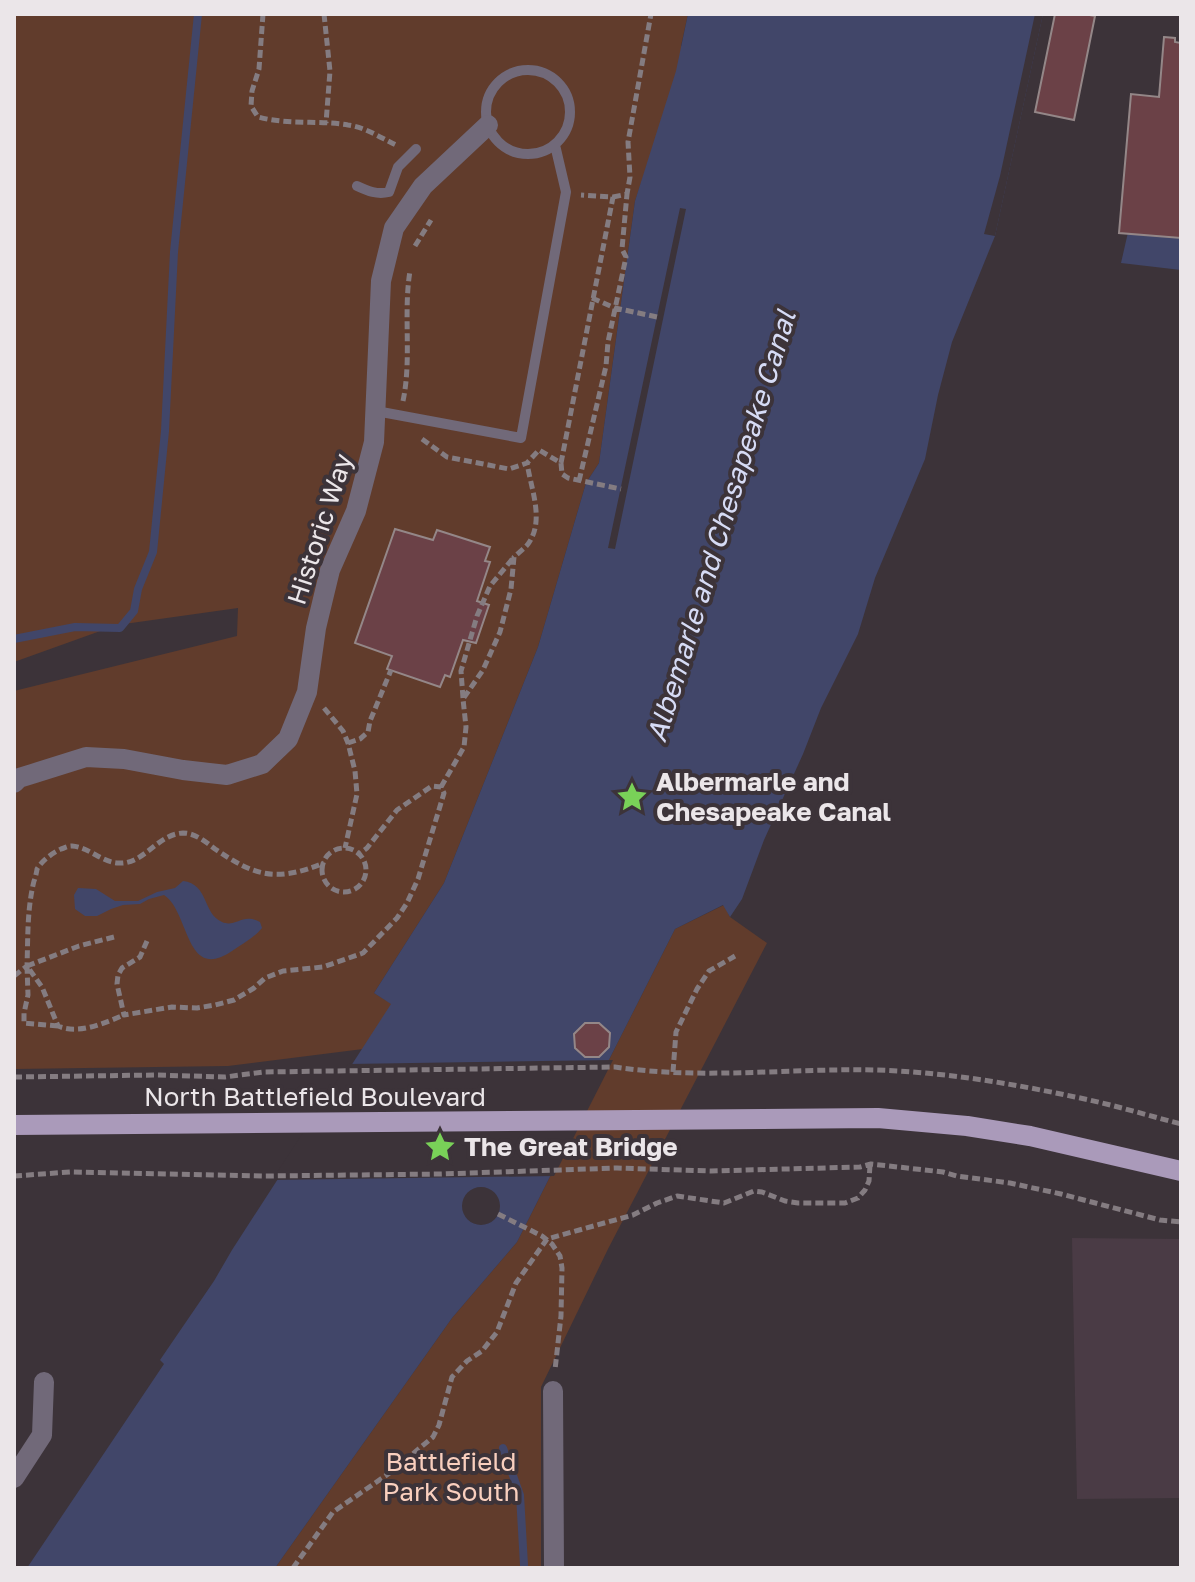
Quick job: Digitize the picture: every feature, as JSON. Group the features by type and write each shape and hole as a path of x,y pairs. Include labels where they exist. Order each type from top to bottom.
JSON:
{"main road":[{"name":"North Battlefield Boulevard","path":"14,1125 878,1118 967,1126 1030,1136 1181,1171"}],"street":[{"name":"Historic Way","path":"14,783 19,778 86,757 124,759 227,775 262,764 288,739 307,692 316,628 330,570 356,511 374,442 381,281 394,228 423,186 488,125"},
{"path":"14,1478 42,1435 44,1382"},
{"path":"553,1391 554,1568"}],"lane":[{"path":"521,70 535,70 549,75 560,84 567,96 569,124 564,136 555,145 533,154 518,154 496,140 488,125 486,111 496,84 521,70"},
{"path":"376,411 521,438 566,192 555,145"},
{"path":"357,186 381,194 389,192 398,167 416,149"}],"path":[{"path":"263,14 259,69 251,106 258,117 293,123 352,125 400,147 416,149"},
{"path":"324,14 330,71 326,123"},
{"path":"579,481 606,366 626,257 622,249 630,177 628,142 651,14"},
{"path":"566,192 613,197 627,194"},
{"path":"613,197 561,463 562,474 568,478 621,489"},
{"path":"592,298 615,308 657,317"},
{"path":"413,436 447,457 509,469 527,463 539,450 561,463"},
{"path":"441,787 464,747 466,727 461,671 477,616 490,586 528,544 536,527 537,510 527,463"},
{"path":"463,699 483,670 500,632 511,589 514,557"},
{"path":"348,743 368,732 391,670"},
{"path":"315,718 320,704 343,731 355,771 357,794 345,848"},
{"path":"359,854 397,810 432,786 441,787"},
{"path":"324,863 327,884 339,891 346,892 359,886 363,880 366,866 359,854 345,848 332,852 324,863 298,873 268,874 254,872 236,863 191,834 172,835 144,855 123,864 112,863 84,849 69,846 53,853 37,869 29,903 28,995 24,1023 66,1029 84,1028 124,1015 172,1007 215,1005 234,1000 265,978 283,971 323,967 363,953 397,918 407,903 418,879 444,793 441,787"},
{"path":"14,976 27,966 79,946 114,937"},
{"path":"124,1015 118,975 122,968 140,957 147,941"},
{"path":"673,1072 676,1032 697,989 709,971 735,956"},
{"path":"27,966 42,987 58,1026"},
{"path":"14,1077 225,1077 264,1072 615,1067 651,1072 878,1070 971,1079 1076,1097 1181,1124"},
{"path":"293,1568 333,1512 391,1472 433,1437 452,1377 482,1351 497,1332 516,1283 547,1239 633,1215 677,1196 724,1203 754,1191 798,1203 845,1203 858,1198 865,1190 870,1165"},
{"path":"14,1176 70,1172 265,1176 441,1174 617,1168 711,1171 870,1165 1010,1183 1160,1220 1181,1222"},
{"path":"498,1214 547,1239 560,1256 561,1316 553,1391"}],"shaded area":[{"path":"1072,1238 1181,1239 1181,1498 1077,1499"}],"green space":[{"path":"14,14 688,14 681,46 687,48 635,201 599,463 586,483 538,647 444,883 374,993 392,1004 363,1049 228,1066 14,1069 14,691 237,636 238,608 117,625 14,662"},
{"name":"Battlefield Park South","path":"724,905 730,917 767,943 608,1249 541,1387 541,1568 275,1568 452,1318 517,1242 675,929"}],"water":[{"name":"Albermarle and Chesapeake Canal","path":"688,14 1043,14 995,236 952,342 925,459 875,578 858,634 821,708 742,899 730,917 723,905 675,929 517,1242 452,1318 275,1568 27,1568 164,1364 160,1360 391,1004 374,993 444,883 538,647 586,483 599,463 635,201 676,71"},
{"path":"1175,42 1181,43 1181,270 1121,263 1159,97"},
{"path":"183,881 197,887 211,912 222,922 254,919 260,922 262,928 232,951 217,958 205,958 197,952 179,915 164,895 140,904 123,905 97,916 85,916 75,909 74,895 78,888 96,889 115,901 138,901 175,888"}],"pier":[{"path":"1035,14 1043,14 995,236 984,234 1000,176"},
{"path":"680,208 686,209 615,549 608,548"},
{"name":"The Great Bridge","path":"613,1060 554,1176 272,1180 348,1064"},
{"path":"481,1187 494,1193 500,1206 494,1219 481,1225 468,1219 462,1206 468,1193"}],"building":[{"path":"1055,14 1095,16 1074,120 1035,112"},
{"path":"1164,37 1175,38 1175,42 1181,43 1181,238 1119,233 1131,94 1159,97"},
{"path":"395,529 433,540 437,530 490,547 485,561 490,562 477,601 489,605 476,643 463,640 450,677 445,675 440,687 387,669 392,656 355,643"},
{"path":"585,1023 599,1023 610,1033 609,1047 599,1057 585,1057 575,1048 574,1034"}],"waterway":[{"path":"14,639 75,627 120,628 134,611 138,589 153,552 165,431 174,252 198,14"},
{"path":"503,1448 520,1495 524,1565"}],"place":[{"name":"Albermarle and Chesapeake Canal","path":"632,797"},
{"name":"The Great Bridge","path":"440,1147"}],"water label":[{"name":"Albemarle and Chesapeake Canal","path":"721,526"}]}
